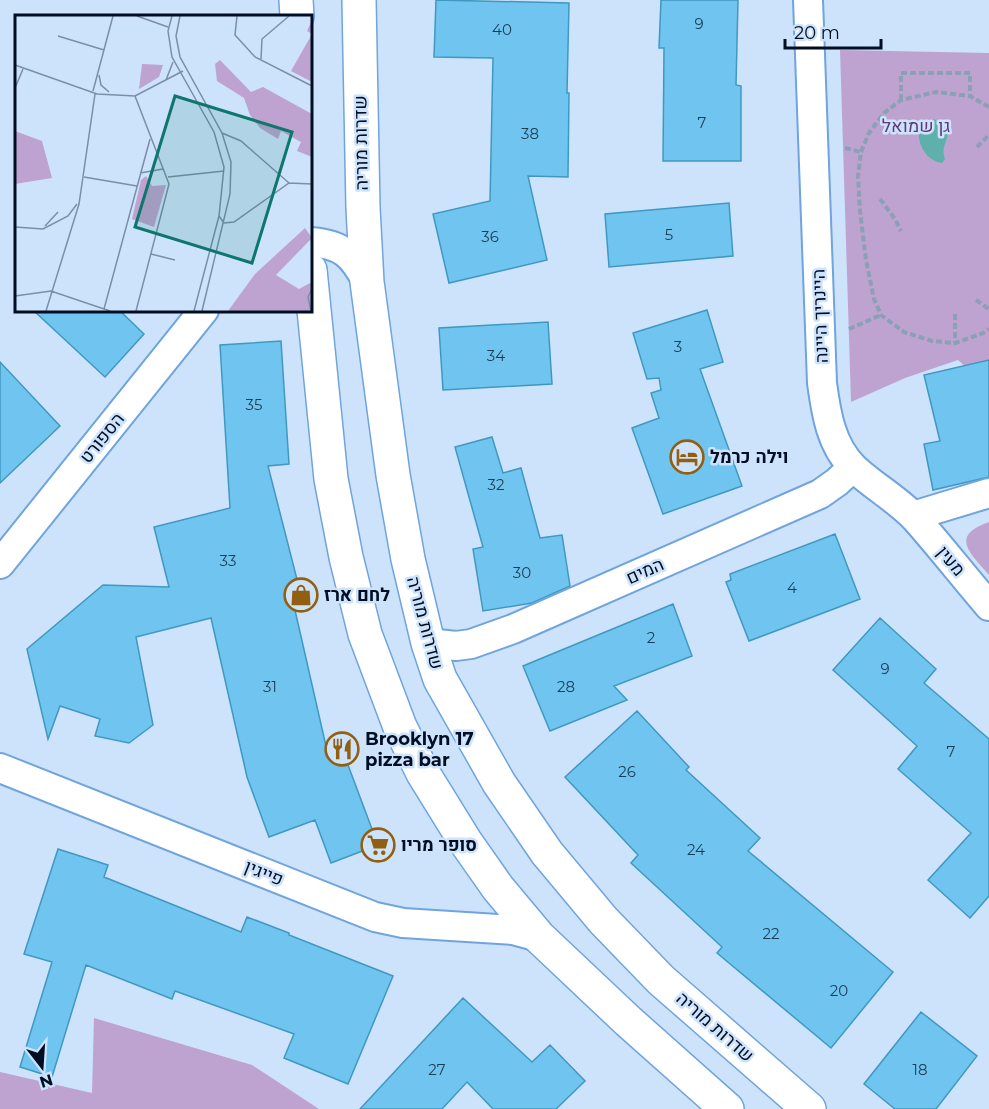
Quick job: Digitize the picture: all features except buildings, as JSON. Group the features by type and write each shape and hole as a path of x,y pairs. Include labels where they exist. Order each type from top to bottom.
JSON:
{"main road":[{"path":"296,0 297,15"},
{"name":"שדרות מוריה","path":"359,0 363,208 367,282 393,475 408,559 428,643 440,679 493,772 547,853 603,920 661,980 809,1109"},
{"path":"312,290 331,479 346,557 365,634 400,727 423,773 465,841 498,888 539,937 628,1022 727,1109"}],"street":[{"name":"היינריך היינה","path":"808,0 822,383 827,416 841,451 853,467 913,516"},
{"path":"312,242 327,243 345,252 358,265 367,282"},
{"name":"הספורט","path":"0,564 202,312"},
{"name":"המים","path":"428,643 456,646 471,644 513,629 820,494 853,467"},
{"path":"913,516 989,493"},
{"name":"מעין","path":"913,516 989,606"},
{"name":"פייגין","path":"0,768 375,917 403,923 513,930 539,937"}],"path":[{"path":"901,100 902,73 970,73 970,96"},
{"path":"989,107 970,96 936,92 901,100 884,113 869,133 861,152 858,176 866,260 874,298 881,315 904,332 932,341 956,343 989,329"},
{"path":"977,147 989,135"},
{"path":"880,200 901,231"},
{"path":"976,300 989,309"},
{"path":"954,314 956,343"}],"green space":[{"name":"גן שמואל","path":"840,50 989,53 989,388 958,360 905,378 851,402"},
{"path":"989,522 989,575 970,552 966,539 969,533 977,527"},
{"path":"94,1018 252,1065 319,1109 0,1109 0,1072 92,1093"}],"shaded area":[{"path":"934,119 946,129 948,134 944,147 945,159 942,163 927,155 920,141 921,126 926,121"}],"place":[{"name":"וילה כרמל","path":"687,457"},
{"name":"לחם ארז","path":"301,595"},
{"name":"Brooklyn 17 pizza bar","path":"342,749"},
{"name":"סופר מריו","path":"378,845"}]}
